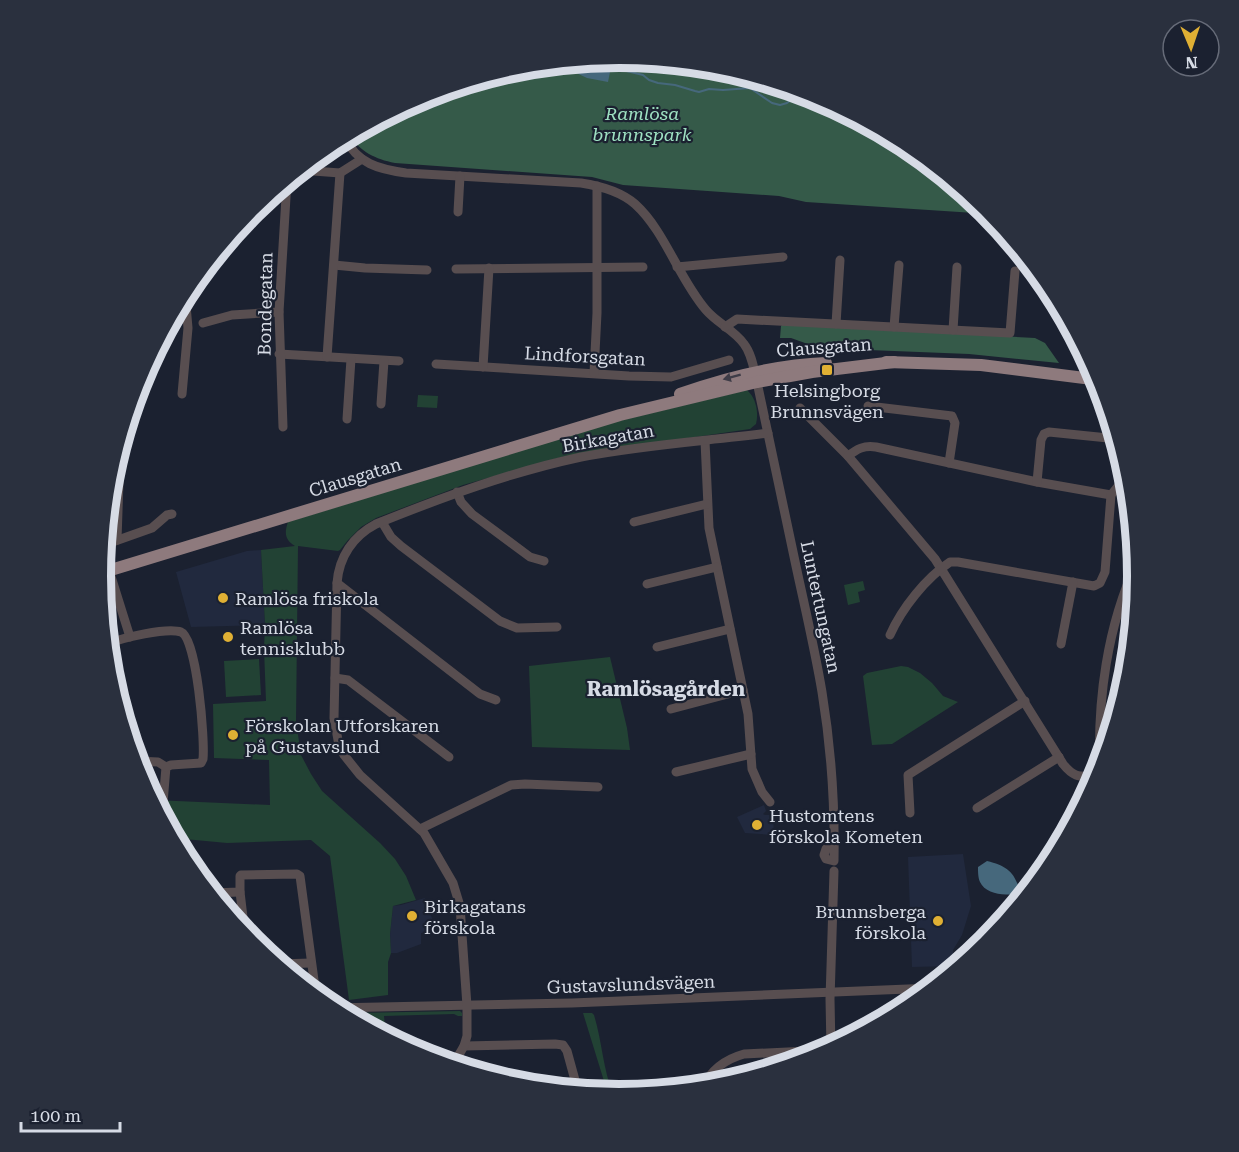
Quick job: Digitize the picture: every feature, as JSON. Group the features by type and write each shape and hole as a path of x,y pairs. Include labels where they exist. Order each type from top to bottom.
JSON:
{"main road":[{"name":"Clausgatan","path":"111,570 756,377 894,362 981,365 1088,378"}],"street":[{"path":"313,171 340,173 362,159 350,145"},
{"name":"Luntertungatan","path":"362,159 386,170 406,173 581,183 621,194 644,213 651,222 677,267 706,310 744,343 756,377 822,694 831,771 834,842"},
{"path":"327,357 340,173"},
{"path":"458,212 460,176"},
{"path":"594,373 597,313 597,186"},
{"name":"Bondegatan","path":"283,427 279,312 286,192"},
{"path":"677,267 783,258"},
{"path":"836,324 840,260"},
{"path":"333,265 427,270"},
{"path":"894,327 898,265"},
{"path":"456,269 643,267"},
{"path":"953,330 957,267"},
{"path":"483,367 489,268"},
{"path":"725,327 737,319 1010,333 1015,271"},
{"path":"182,394 188,328 186,310"},
{"path":"203,324 232,315 279,312"},
{"path":"279,354 399,361"},
{"path":"346,418 351,359"},
{"name":"Lindforsgatan","path":"436,364 671,377 729,360"},
{"path":"381,404 384,361"},
{"path":"868,406 952,417 954,423 949,463"},
{"path":"801,408 848,456 935,559 1059,757 1074,775 1087,776"},
{"path":"1037,482 1041,440 1044,434 1049,432 1109,438"},
{"name":"Birkagatan","path":"464,1046 467,1036 467,1006 462,924 457,895 426,836 360,775 344,755 335,730 337,583 340,564 347,550 364,532 382,522 457,492 581,458 768,433"},
{"path":"705,441 709,528 749,721 752,769 763,794 770,802"},
{"path":"848,456 860,448 871,446 1037,482 1111,495"},
{"path":"890,635 897,619 915,597 951,562 1073,582 1096,585 1100,583 1105,572 1111,495 1119,485"},
{"path":"117,540 119,490"},
{"path":"457,492 461,502 472,514 530,557 543,561"},
{"path":"634,522 707,504"},
{"path":"112,542 152,528 167,515 172,514"},
{"path":"382,522 391,537 401,546 500,621 518,628 557,627"},
{"path":"647,584 717,567"},
{"path":"1061,644 1073,582"},
{"path":"337,583 480,694 496,700"},
{"path":"1101,740 1101,710 1109,653 1117,614 1128,584"},
{"path":"111,589 130,637"},
{"path":"657,647 730,629"},
{"path":"115,642 155,632 179,631 185,634 189,642 202,712 203,759 201,764 166,767"},
{"path":"335,678 348,680 449,757"},
{"path":"671,709 743,690"},
{"path":"910,813 908,775 1025,701"},
{"path":"676,772 751,753"},
{"path":"977,808 1059,757"},
{"path":"146,761 158,762 166,767"},
{"path":"163,801 166,767"},
{"path":"420,829 511,785 598,787"},
{"path":"830,1038 834,871"},
{"path":"243,918 240,876 297,874 300,876 314,982"},
{"path":"222,893 240,892"},
{"path":"291,964 311,963"},
{"name":"Gustavslundsvägen","path":"351,1008 572,1004 916,989"},
{"path":"457,1058 464,1046 563,1045 567,1051 576,1082"},
{"path":"709,1076 732,1058 744,1054 802,1051"}],"shaded area":[{"path":"611,68 608,82 587,78 571,70"},
{"name":"Ramlösa friskola","path":"261,550 265,625 191,627 176,572 247,551"},
{"name":"Hustomtens förskola Kometen","path":"764,805 766,811 763,814 773,815 774,835 745,833 737,817"},
{"name":"Brunnsberga förskola","path":"963,854 971,906 962,935 953,950 953,960 945,966 912,967 908,857"},
{"path":"987,861 1000,865 1013,875 1019,890 1010,894 998,894 987,890 980,882 978,867"},
{"name":"Birkagatans förskola","path":"425,898 435,927 431,932 421,933 421,944 391,953 390,934 393,906"}],"green space":[{"name":"Ramlösa brunnspark","path":"586,69 653,69 719,77 783,94 844,120 902,153 976,213 806,202 779,196 623,185 592,177 395,163 369,154 355,142 395,120 456,94 520,77"},
{"path":"783,324 1035,338 1045,343 1059,363 969,354 819,348 791,338 780,338"},
{"path":"747,390 755,401 757,410 756,424 750,429 565,456 463,485 376,518 361,527 338,551 298,546 296,721 301,755 322,791 395,859 406,876 416,900 393,906 390,934 391,953 388,962 388,995 349,1000 330,856 311,840 227,843 185,839 163,800 270,805 269,760 214,758 213,704 266,701 261,550 295,546 286,536 288,522 610,423"},
{"path":"418,395 438,396 437,408 417,407"},
{"path":"863,581 865,590 858,592 860,602 848,605 844,585"},
{"path":"610,657 630,750 532,747 529,666"},
{"path":"259,659 261,695 226,697 224,661"},
{"path":"901,666 920,673 943,696 958,702 892,744 872,745 863,676 867,673"},
{"path":"460,1011 462,1016 454,1014 384,1016 385,1027 360,1013"},
{"path":"583,1013 594,1015 610,1084 605,1084"}],"waterway":[{"path":"615,68 643,75 658,83 699,92 709,89 750,88 772,103 780,105 794,98"}],"place":[{"name":"Helsingborg Brunnsvägen","path":"827,370"},
{"name":"Ramlösa friskola","path":"223,598"},
{"name":"Ramlösa tennisklubb","path":"228,637"},
{"name":"Förskolan Utforskaren på Gustavslund","path":"233,735"},
{"name":"Hustomtens förskola Kometen","path":"757,825"},
{"name":"Birkagatans förskola","path":"412,916"},
{"name":"Brunnsberga förskola","path":"938,921"}],"district":[{"name":"Ramlösagården","path":"666,689"}]}
